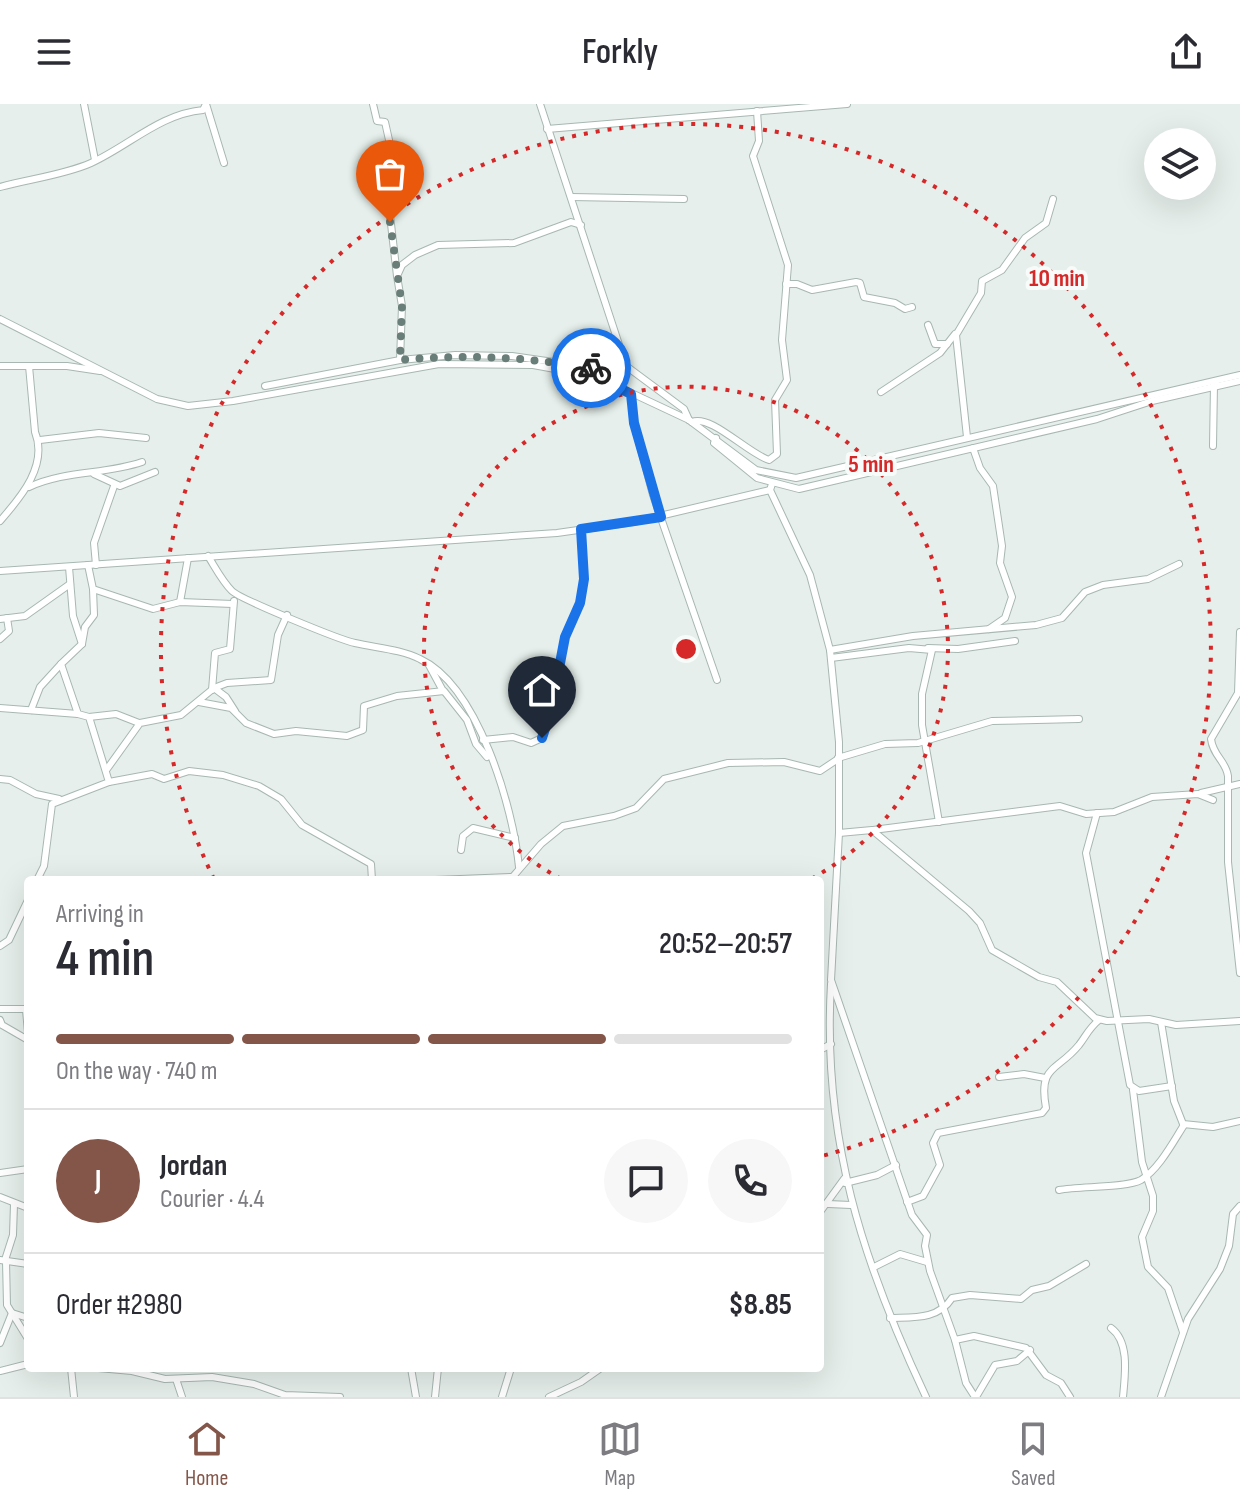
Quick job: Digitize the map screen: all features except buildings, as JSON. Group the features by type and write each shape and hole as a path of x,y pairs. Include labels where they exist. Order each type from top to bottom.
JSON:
{"street":[{"path":"84,104 95,160"},
{"path":"0,187 95,160 150,127 189,111 203,110 206,104"},
{"path":"206,104 224,163"},
{"path":"373,104 377,121 385,122 389,140"},
{"path":"540,104 626,366 684,409 691,421"},
{"path":"547,129 847,104"},
{"path":"691,421 708,422 754,456 769,460 777,454 775,400 787,380 782,340 788,265 753,156 759,141 757,111"},
{"path":"571,197 684,199"},
{"path":"388,198 402,306 400,360"},
{"path":"967,437 953,344 957,331 981,293 982,281 1002,270 1025,238 1046,223 1053,199"},
{"path":"397,276 402,265 415,255 438,245 514,243 571,222 581,225"},
{"path":"786,284 792,282 812,290 856,282 860,283 864,297 895,303 905,309 912,307"},
{"path":"0,319 157,399 188,406 439,364 533,365 604,380 691,421 756,470 796,478 967,437 1215,384"},
{"path":"928,325 935,344 953,344"},
{"path":"881,392 953,344"},
{"path":"265,386 400,360 455,355 512,356 611,369 626,366"},
{"path":"0,366 105,371"},
{"path":"0,521 29,487 35,473 40,440 35,432 29,366"},
{"path":"604,380 611,369"},
{"path":"0,571 321,551 581,529 661,517 771,487 799,489 973,448 1240,378"},
{"path":"1213,446 1216,428 1211,408 1215,384"},
{"path":"631,394 634,423 661,517 717,680"},
{"path":"40,440 99,433 146,438"},
{"path":"716,438 714,443 736,463 771,487 810,575 830,650 838,759 839,833 831,980 833,1103 851,1205 890,1318 926,1397"},
{"path":"973,448 980,468 993,486 1002,546 1000,563 1012,597 1005,618 988,630"},
{"path":"29,487 64,474 108,472 142,462"},
{"path":"91,472 114,486 133,484 155,472"},
{"path":"35,473 46,481"},
{"path":"31,710 40,687 82,644 87,624 94,615 94,543 108,513 114,486"},
{"path":"483,740 513,737 531,743 542,738 551,710 565,637 580,603 584,579 581,529"},
{"path":"208,556 235,594 348,642 427,662 455,687 483,740 515,838 519,867"},
{"path":"180,602 188,558"},
{"path":"830,650 958,632 1023,627 1060,619 1085,592 1103,585 1148,579 1179,564"},
{"path":"69,567 73,616 82,644"},
{"path":"0,639 9,631 4,619 25,616 70,584"},
{"path":"93,589 153,609 180,602 233,604"},
{"path":"213,689 214,655 230,649 235,594"},
{"path":"0,708 89,717 111,713 140,723 181,715 213,689 235,682 267,682 273,678 278,635 287,615"},
{"path":"73,616 87,624"},
{"path":"958,632 958,649"},
{"path":"1240,632 1238,693 1215,726 1211,739 1215,754 1227,767 1228,862 1240,973"},
{"path":"831,658 928,648 958,649 1015,641"},
{"path":"928,648 932,654 922,694 925,741 939,822"},
{"path":"427,662 443,691 467,720 476,744 490,760"},
{"path":"61,664 78,714"},
{"path":"213,689 226,697 246,723 274,734 296,731 354,736 365,725 364,706 397,696 443,691"},
{"path":"199,702 235,711"},
{"path":"89,717 109,782"},
{"path":"512,876 563,826 614,816 636,808 664,779 728,763 784,762 820,771 838,759 885,744 925,741 992,721 1079,719"},
{"path":"107,769 140,723"},
{"path":"0,779 10,780 36,794 59,799 81,795 109,782 152,774 166,779 189,771 223,775 259,786 281,799 302,825 371,864 372,876"},
{"path":"839,833 1060,806 1081,814 1114,812 1152,797 1198,794 1240,784"},
{"path":"1198,794 1213,800"},
{"path":"39,876 44,866 49,810 59,799"},
{"path":"1097,813 1086,853 1153,1208 1143,1232 1148,1267 1168,1288 1183,1332"},
{"path":"461,850 463,836 473,828 515,838"},
{"path":"872,830 969,911 980,923 992,950 1039,977 1057,982 1083,1011 1099,1020 1176,1025 1240,1021"},
{"path":"0,946 9,940 24,908"},
{"path":"831,980 907,1202 912,1215 927,1235 927,1262 956,1337 966,1383 976,1397 995,1365 1017,1361 1030,1350"},
{"path":"0,1009 24,1010"},
{"path":"0,1020 2,1025 24,1038"},
{"path":"907,1202 923,1196 937,1173 940,1162 933,1143 938,1133 1042,1113 1046,1108 1045,1078 1099,1020"},
{"path":"1161,1022 1172,1086 1184,1125"},
{"path":"824,1048 831,1044"},
{"path":"999,1077 1024,1074 1045,1078"},
{"path":"1133,1090 1172,1086"},
{"path":"1184,1125 1213,1127 1240,1121"},
{"path":"1059,1190 1096,1184 1124,1185 1147,1174 1184,1125"},
{"path":"824,1207 845,1181 877,1175 896,1165"},
{"path":"0,1173 24,1170"},
{"path":"0,1197 24,1207"},
{"path":"14,1204 13,1235 4,1260 7,1305 24,1332"},
{"path":"824,1209 851,1205"},
{"path":"1161,1397 1183,1332 1203,1292 1220,1269 1229,1246 1233,1214 1240,1206"},
{"path":"874,1267 900,1254 927,1262"},
{"path":"4,1260 24,1263"},
{"path":"890,1318 944,1310 952,1298 962,1295 1021,1299 1032,1290 1049,1286 1086,1264"},
{"path":"12,1313 24,1317"},
{"path":"0,1343 12,1313"},
{"path":"1111,1328 1119,1334 1124,1349 1123,1397"},
{"path":"956,1337 970,1335 1006,1341 1030,1350 1046,1375 1061,1383 1070,1397"},
{"path":"0,1371 24,1365"},
{"path":"71,1372 74,1397"},
{"path":"126,1372 176,1379 213,1377 254,1384 276,1395 340,1397"},
{"path":"212,1372 213,1377"},
{"path":"412,1372 416,1397"},
{"path":"435,1397 438,1372"},
{"path":"502,1397 510,1372"},
{"path":"549,1397 595,1372"},
{"path":"176,1379 182,1397"}],"way so far":[{"path":"390,222 402,306 400,360 455,355 512,356 591,368"}],"route":[{"path":"542,738 551,710 565,637 580,603 584,579 581,529 661,517 634,423 631,394 604,380 611,369 591,368"}]}
